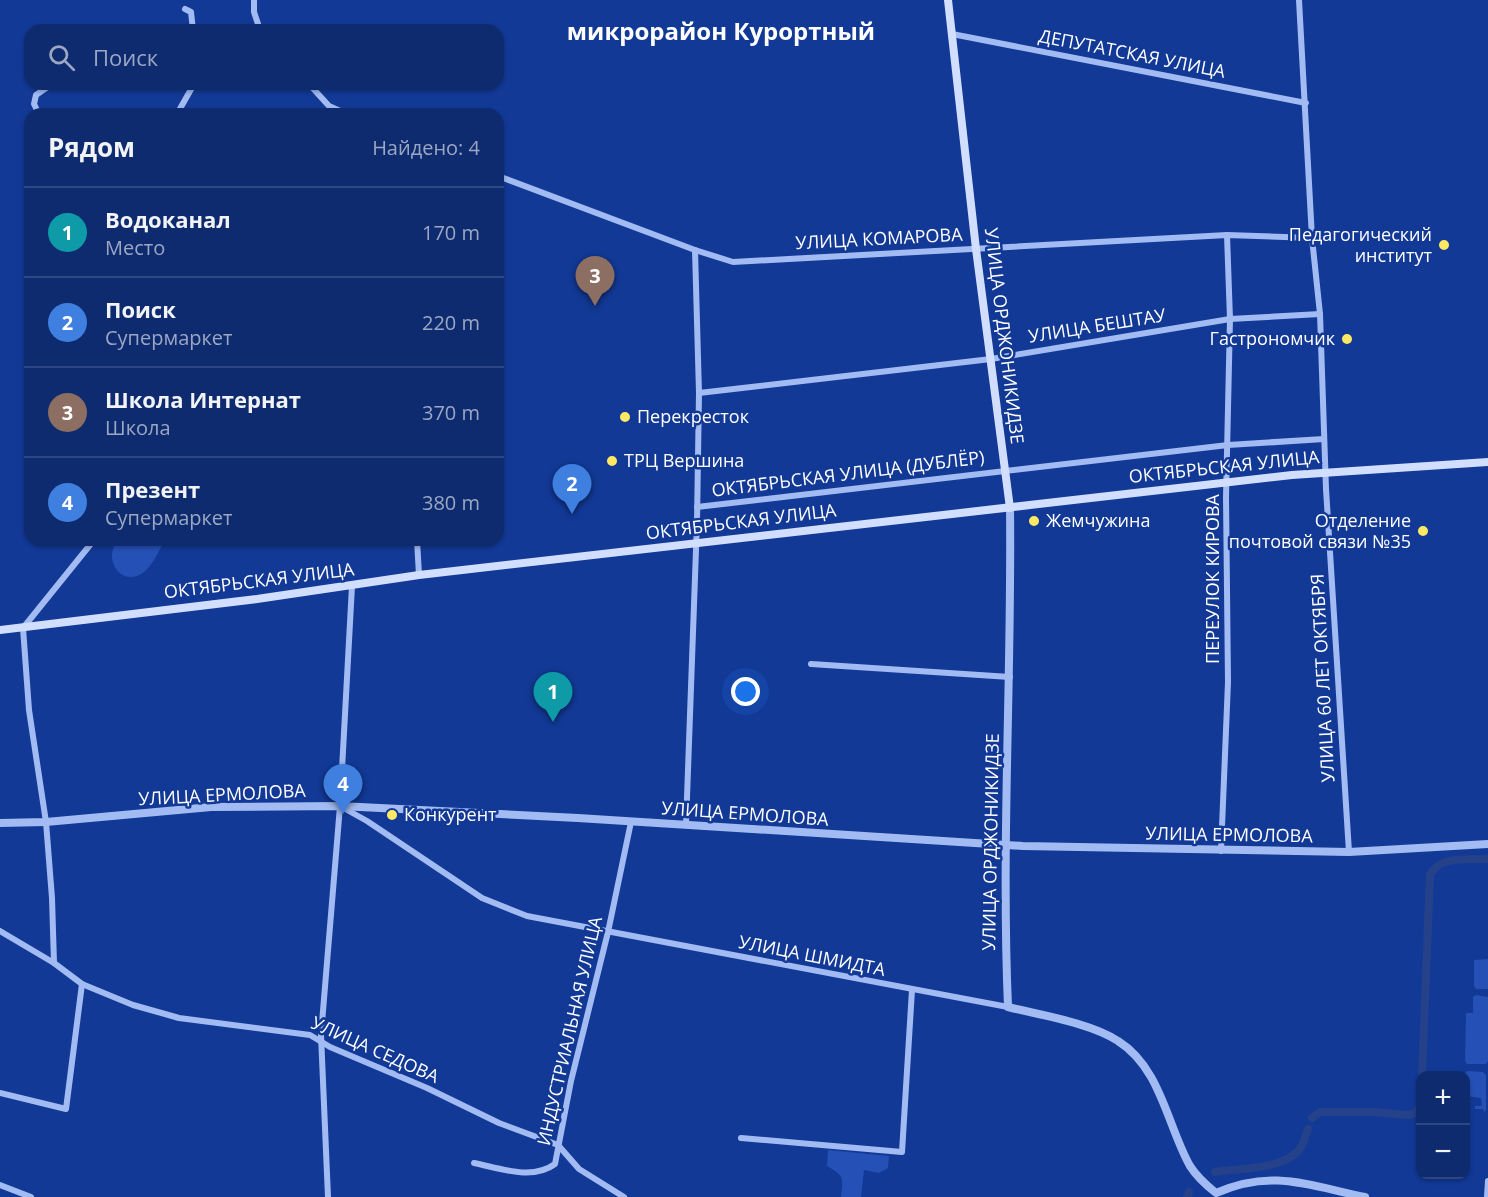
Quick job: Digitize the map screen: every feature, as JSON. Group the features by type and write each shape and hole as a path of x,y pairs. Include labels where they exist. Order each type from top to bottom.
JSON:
{"main road":[{"name":"УЛИЦА ОРДЖОНИКИДЗЕ","path":"948,0 976,249 1010,508"},
{"name":"ОКТЯБРЬСКАЯ УЛИЦА","path":"0,630 352,586 419,575 1228,483 1326,472 1488,462"}],"street":[{"path":"254,0 254,12 258,24"},
{"name":"УЛИЦА 60 ЛЕТ ОКТЯБРЯ","path":"1299,0 1312,238 1320,314 1324,439 1349,852"},
{"path":"185,9 191,12 192,24"},
{"name":"ДЕПУТАТСКАЯ УЛИЦА","path":"952,34 1306,103"},
{"path":"36,108 34,104 36,95 43,90"},
{"path":"180,108 191,90"},
{"path":"314,90 334,108"},
{"name":"УЛИЦА КОМАРОВА","path":"504,178 733,262 1227,235 1312,238"},
{"name":"ПЕРЕУЛОК КИРОВА","path":"1221,850 1228,682 1226,497 1230,319 1227,235"},
{"path":"686,825 698,507 699,393 695,250"},
{"name":"УЛИЦА БЕШТАУ","path":"699,393 992,358 1230,319 1320,314"},
{"name":"ОКТЯБРЬСКАЯ УЛИЦА (ДУБЛЁР)","path":"698,507 1228,445 1324,439"},
{"name":"УЛИЦА ОРДЖОНИКИДЗЕ","path":"1008,1007 1005,921 1010,677 1010,508"},
{"path":"54,963 46,822 29,710 23,628 89,546"},
{"path":"417,546 419,575"},
{"path":"328,1197 321,1043 340,806 352,586"},
{"path":"811,664 1010,677"},
{"name":"УЛИЦА ЕРМОЛОВА","path":"0,823 46,822 211,807 340,806 1007,845 1349,852 1488,844"},
{"name":"УЛИЦА ШМИДТА","path":"340,806 367,821 482,898 526,916 1008,1007 1099,1032 1117,1040 1141,1061 1154,1083 1191,1167 1215,1195"},
{"name":"ИНДУСТРИАЛЬНАЯ УЛИЦА","path":"474,1163 515,1172 546,1170 555,1164 571,1081 608,932 631,822"},
{"name":"УЛИЦА СЕДОВА","path":"0,930 54,963 82,984 132,1005 179,1018 310,1035 321,1043 427,1088 499,1123 558,1145 579,1169 624,1197"},
{"path":"0,1093 66,1108 82,984"},
{"path":"741,1138 902,1152 912,990"},
{"path":"1215,1195 1227,1188 1269,1179 1302,1182 1365,1197"},
{"path":"1486,1197 1488,1180"},
{"path":"0,1185 29,1196"}],"shaded area":[{"path":"114,546 162,546 144,572 129,577 117,571 112,557"},
{"path":"1488,959 1488,989 1476,989 1474,960"},
{"path":"1476,995 1488,997 1488,1061 1486,1064 1467,1064 1465,1061 1466,1013 1473,1013 1473,997"},
{"path":"1470,1071 1483,1072 1486,1075 1486,1110 1484,1112 1483,1109 1475,1109 1475,1106 1482,1106 1481,1098 1470,1097"},
{"path":"828,1150 889,1156 888,1168 879,1173 864,1170 861,1197 841,1197 842,1178 827,1166"}],"waterway":[{"path":"1422,1071 1430,875 1440,864 1447,861 1488,859"},
{"path":"1312,1118 1320,1112 1374,1112 1409,1115 1416,1112"},
{"path":"1215,1172 1281,1162 1300,1149 1308,1129"},
{"path":"1187,1197 1189,1192"}],"place":[{"name":"Педагогический институт","path":"1444,245"},
{"name":"Школа Интернат","path":"595,306"},
{"name":"Гастрономчик","path":"1347,339"},
{"name":"Перекресток","path":"625,417"},
{"name":"ТРЦ Вершина","path":"612,461"},
{"name":"Поиск","path":"572,514"},
{"name":"Жемчужина","path":"1034,521"},
{"name":"Отделение почтовой связи №35","path":"1423,531"},
{"name":"Водоканал","path":"553,722"},
{"name":"Презент","path":"343,814"},
{"name":"Конкурент","path":"392,815"}],"district":[{"name":"микрорайон Курортный","path":"721,32"}]}
